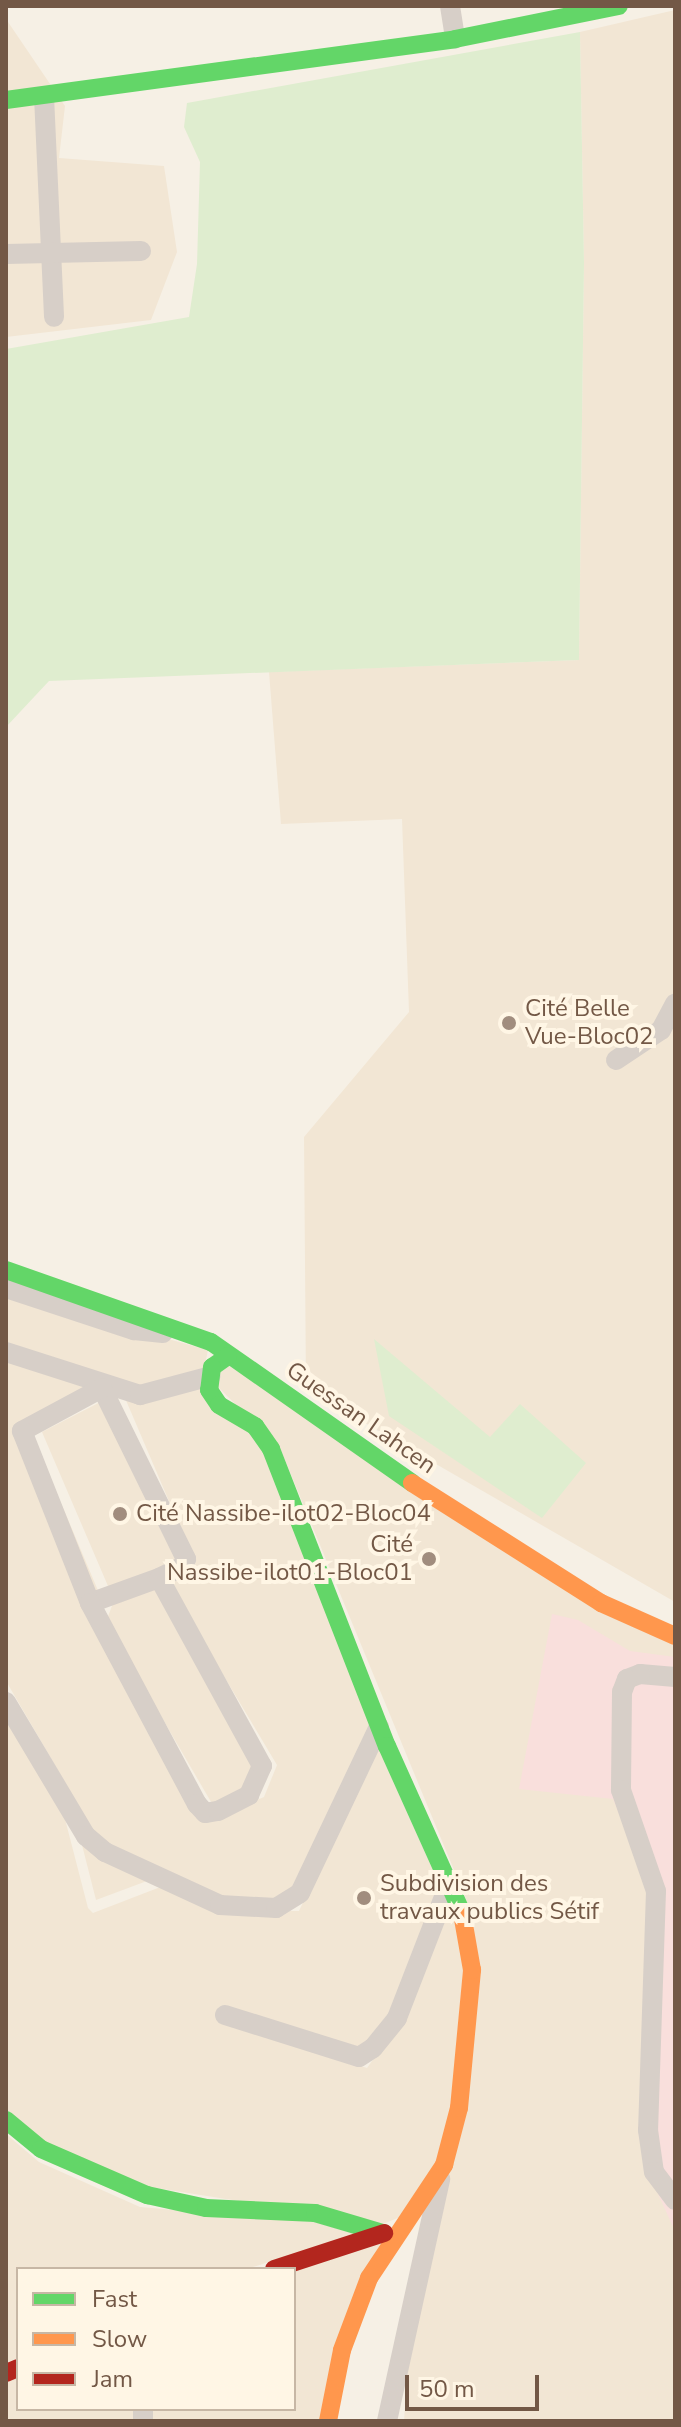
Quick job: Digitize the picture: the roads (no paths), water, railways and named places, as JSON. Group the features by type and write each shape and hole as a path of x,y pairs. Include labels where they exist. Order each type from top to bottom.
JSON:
{"street":[{"path":"450,6 455,39"},
{"path":"6,100 455,39 619,6"},
{"path":"44,96 54,317"},
{"path":"6,254 141,251"},
{"path":"616,1060 661,1030 675,1004"},
{"name":"Guessan Lahcen","path":"6,1270 199,1338 320,1423 601,1603 675,1636"},
{"path":"6,1288 134,1330 199,1338"},
{"path":"6,1352 105,1386 154,1395 211,1376"},
{"path":"228,1356 212,1367 209,1390 219,1405 255,1426 271,1449 379,1727 467,1924 472,1970 459,2108 387,2421"},
{"path":"90,1603 182,1567 184,1552 105,1386"},
{"path":"105,1386 22,1431 90,1603 197,1804 205,1813 218,1811 249,1795 262,1766 159,1578"},
{"path":"675,1677 640,1674 627,1679 622,1692 621,1790 656,1891 648,2130 654,2172 675,2200"},
{"path":"6,1702 86,1836 105,1852 220,1905 276,1908 300,1893 379,1727"},
{"path":"225,2015 359,2057 373,2048 397,2018 449,1884"},
{"path":"6,2120 41,2149 147,2195 206,2208 315,2213 383,2233"},
{"path":"328,2421 342,2350 369,2278 444,2165"},
{"path":"280,2267 405,2224"}],"place":[{"name":"Cité Belle Vue-Bloc02","path":"509,1023"},
{"name":"Cité Nassibe-ilot02-Bloc04","path":"120,1514"},
{"name":"Cité Nassibe-ilot01-Bloc01","path":"429,1559"},
{"name":"Subdivision des travaux publics Sétif","path":"364,1898"}]}
